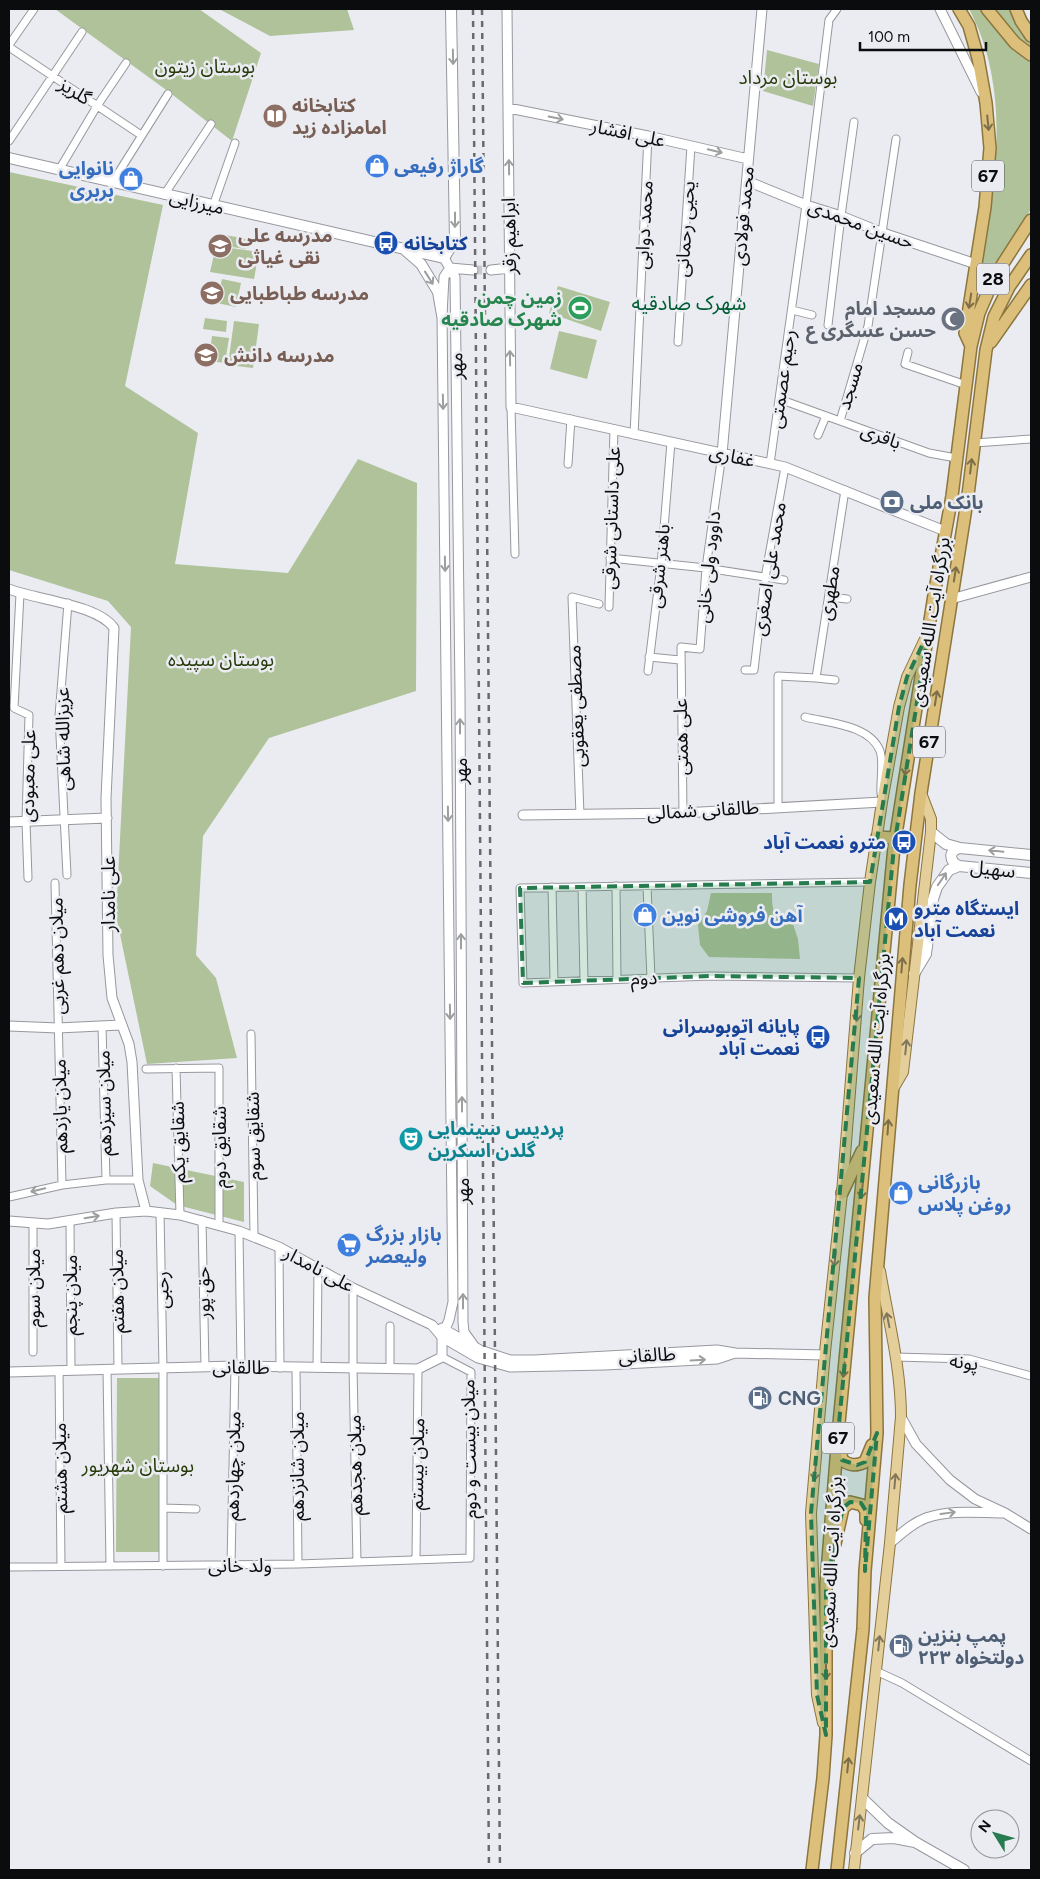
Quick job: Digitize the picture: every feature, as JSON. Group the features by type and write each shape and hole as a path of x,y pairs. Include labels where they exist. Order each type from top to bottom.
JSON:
{"highway":[{"name":"بزرگراه آیت الله سعیدی","path":"812,1870 826,1735 826,1585 838,1434 895,838 956,458 971,346 965,332 986,207 990,148 986,103 978,58 969,26 959,9"},
{"path":"986,9 1015,43 1031,55"},
{"path":"1016,9 1031,36"},
{"name":"28","path":"971,346 979,313 995,276 1031,220"},
{"name":"28","path":"986,350 994,317 1009,287 1031,255"},
{"path":"986,350 1031,285"},
{"name":"بزرگراه آیت الله سعیدی","path":"837,1870 863,1629 865,1571 877,1433 875,1298 909,893 921,793 968,495 986,350"},
{"path":"876,837 895,838"},
{"path":"842,1193 866,1142"},
{"path":"838,1434 842,1460 849,1465 857,1465 865,1462 877,1433"},
{"path":"826,1585 844,1508 850,1502 862,1505 866,1512 865,1571"}],"main road":[{"path":"444,258 455,240 452,9"},
{"name":"میرزایی","path":"9,158 444,258"},
{"path":"402,248 421,264 438,292 442,315"},
{"path":"826,1735 817,1695 811,1513 842,1193 859,978 876,837 907,677 928,633"},
{"path":"891,1092 903,1072 931,832 931,819 921,793"},
{"name":"سهیل","path":"931,832 946,844 960,848 1031,855"},
{"path":"959,866 954,864 951,859 951,853 954,849 960,848"},
{"name":"سهیل","path":"914,975 926,954 933,899 937,887 948,870 959,866 1031,873"},
{"path":"854,1870 890,1543 901,1416 901,1398 896,1357 878,1259"},
{"path":"862,1798 888,1823 915,1842 964,1870"},
{"path":"855,1853 872,1839 894,1838 915,1842"}],"street":[{"path":"9,46 34,9"},
{"name":"ابراهیم زقر","path":"507,9 514,554"},
{"name":"محمد فولادی","path":"722,454 762,9"},
{"name":"رحیم عصمتی","path":"770,464 806,205 829,20 837,9"},
{"path":"940,9 986,103"},
{"path":"9,141 82,32"},
{"name":"گلریز","path":"9,46 141,135"},
{"path":"59,170 97,106 126,64"},
{"path":"112,182 168,94"},
{"name":"علی افشار","path":"508,108 648,136 748,159"},
{"path":"828,325 854,122"},
{"path":"164,194 211,124"},
{"name":"محمد دوابی","path":"634,435 648,136"},
{"name":"مسجد","path":"840,421 868,326 896,139"},
{"path":"213,206 235,143"},
{"name":"یحیی رحمانی","path":"678,342 691,146"},
{"name":"حسین محمدی","path":"746,181 883,233 976,264"},
{"path":"444,258 450,268 473,270"},
{"name":"مهر","path":"446,1329 453,1302 442,315 444,277 450,268 455,277 463,1322 464,1332 474,1346"},
{"path":"491,270 510,268"},
{"path":"792,310 812,315"},
{"path":"908,352 905,364 966,385"},
{"name":"باقری","path":"779,399 930,453 956,458"},
{"name":"غفاری","path":"511,407 785,467 945,531"},
{"path":"818,435 826,416"},
{"path":"568,464 570,419"},
{"name":"علی داستانی شرقی","path":"609,607 614,429"},
{"path":"974,443 1031,439"},
{"name":"باهنر شرقی","path":"648,671 661,565 671,442"},
{"name":"داوود ولی خانی","path":"680,660 681,647 700,649 706,568 722,454"},
{"name":"محمد علی اصغری","path":"745,670 754,670 765,578 785,467"},
{"name":"مطهری","path":"816,678 845,490"},
{"path":"610,558 661,565 706,568 784,580"},
{"path":"951,599 1031,578"},
{"name":"علی نامدار","path":"9,589 20,594 68,603 109,621 114,628 107,818 109,978 112,998 129,1044 132,1062 138,1180 146,1210"},
{"name":"علی معبودی","path":"20,594 14,708 29,715 26,822 28,878"},
{"path":"829,596 847,599"},
{"name":"مصطفی یعقوبی","path":"580,815 572,597 599,604"},
{"name":"عزیزالله شاهی","path":"67,875 58,716 68,603"},
{"path":"649,658 680,660"},
{"name":"علی همتی","path":"680,660 682,813"},
{"path":"778,806 778,676 835,680"},
{"path":"805,717 848,727 864,734 874,742 880,753 882,802"},
{"name":"طالقانی شمالی","path":"523,815 682,813 778,806 882,802"},
{"path":"9,822 107,818"},
{"path":"554,982 552,887 870,882"},
{"name":"میلان دهم غربی","path":"55,883 58,1028"},
{"path":"616,886 617,979"},
{"path":"647,886 651,978"},
{"name":"دوم","path":"552,887 520,888 523,982 711,976 859,978"},
{"path":"582,887 584,980"},
{"path":"449,912 461,911"},
{"path":"9,1026 58,1028 121,1025"},
{"name":"میلان سیزدهم","path":"102,1026 106,1180"},
{"name":"میلان یازدهم","path":"58,1028 62,1185"},
{"name":"شقایق سوم","path":"251,1034 254,1237"},
{"path":"146,1068 176,1068"},
{"name":"شقایق دوم","path":"176,1068 219,1068 219,1226"},
{"name":"شقایق یکم","path":"176,1068 180,1215"},
{"path":"452,1159 462,1158"},
{"path":"9,1197 62,1185 106,1180 138,1180"},
{"name":"علی نامدار","path":"9,1221 48,1224 146,1210 202,1220 239,1231 279,1247 353,1288 432,1325"},
{"name":"رحبی","path":"160,1212 163,1368 163,1566"},
{"name":"میلان هفتم","path":"116,1213 118,1369"},
{"name":"میلان پنجم","path":"70,1220 71,1370"},
{"name":"حق پور","path":"202,1220 204,1367"},
{"name":"میلان سوم","path":"33,1224 33,1352"},
{"path":"238,1366 239,1231"},
{"path":"279,1247 280,1368"},
{"path":"317,1368 318,1268"},
{"name":"میلان هجدهم","path":"353,1288 357,1562"},
{"path":"442,1357 446,1329 450,1326 455,1329 461,1326 463,1322"},
{"name":"طالقانی","path":"432,1325 446,1329 480,1350 510,1360 717,1350 735,1353 825,1355"},
{"path":"390,1326 390,1368"},
{"name":"طالقانی","path":"446,1329 478,1358 510,1367 605,1365 717,1359 735,1353"},
{"name":"طالقانی","path":"9,1372 238,1366 418,1369 442,1357"},
{"name":"میلان بیست و دوم","path":"442,1357 471,1372 470,1558"},
{"name":"پونه","path":"896,1357 969,1359 1031,1376"},
{"name":"میلان چهاردهم","path":"231,1565 238,1366"},
{"name":"میلان شانزدهم","path":"296,1368 298,1564"},
{"path":"107,1369 110,1566"},
{"name":"میلان بیستم","path":"416,1559 418,1369"},
{"name":"میلان هشتم","path":"59,1370 61,1566"},
{"path":"901,1416 916,1444 950,1480 975,1499 1031,1528"},
{"path":"163,1508 196,1509"},
{"path":"890,1543 906,1529 924,1519 942,1514 958,1512 1005,1513"},
{"name":"ولد خانی","path":"9,1567 298,1564 470,1558"},
{"path":"876,1671 902,1683 1031,1761"}],"highlighted area":[{"path":"928,633 894,847 838,1434 842,1460 857,1465 865,1462 877,1433 865,1571 866,1511 861,1503 850,1502 843,1508 826,1585 826,1735 817,1695 811,1513 859,978 711,976 523,983 520,888 870,882 899,707 907,677"}],"green space":[{"name":"بوستان زیتون","path":"55,9 199,9 261,53 232,141 169,92"},
{"path":"219,9 347,9 354,30 270,36"},
{"path":"969,9 983,9 1004,37 1031,60 1031,209 977,294 993,186 996,150 996,113 992,78 983,43"},
{"path":"992,9 1013,9 1020,31 1031,43 1031,50 1021,42"},
{"name":"بوستان مرداد","path":"767,50 819,64 813,106 763,91"},
{"name":"بوستان سپیده","path":"9,172 163,205 125,386 198,433 175,564 288,573 358,459 417,483 416,691 269,738 203,836 196,955 216,978 237,1058 147,1064 116,915 131,627 108,601 9,570"},
{"path":"225,235 248,239 246,249 224,246"},
{"path":"216,246 259,252 254,279 210,272"},
{"path":"222,279 241,283 236,307 217,303"},
{"name":"زمین چمن شهرک صادقیه","path":"558,286 610,302 601,331 549,313"},
{"path":"205,318 227,321 226,332 203,329"},
{"path":"234,321 259,324 253,368 228,365"},
{"path":"559,331 597,340 587,379 550,369"},
{"path":"212,336 229,338 225,363 209,361"},
{"path":"711,893 772,893 775,913 793,924 798,939 800,959 709,957 700,945 698,925 707,911"},
{"path":"153,1163 244,1182 244,1222 177,1205 150,1186"},
{"name":"بوستان شهریور","path":"117,1378 160,1378 159,1552 116,1552"}],"tunnel":[{"path":"473,270 491,270"}],"railway":[{"path":"473,9 489,1870"},
{"path":"482,9 500,1870"}],"place":[{"name":"کتابخانه امامزاده زید","path":"275,116"},
{"name":"گاراژ رفیعی","path":"377,166"},
{"name":"نانوایی بربری","path":"131,179"},
{"name":"کتابخانه","path":"386,243"},
{"name":"مدرسه علی نقی غیاثی","path":"220,246"},
{"name":"مدرسه طباطبایی","path":"212,293"},
{"name":"زمین چمن شهرک صادقیه","path":"580,308"},
{"name":"مسجد امام حسن عسگری ع","path":"953,319"},
{"name":"مدرسه دانش","path":"206,355"},
{"name":"بانک ملی","path":"892,502"},
{"name":"مترو نعمت آباد","path":"904,842"},
{"name":"آهن فروشی نوین","path":"645,915"},
{"name":"ایستگاه مترو نعمت آباد","path":"896,919"},
{"name":"پایانه اتوبوسرانی نعمت آباد","path":"818,1037"},
{"name":"پردیس سینمایی گلدن اسکرین","path":"411,1139"},
{"name":"بازرگانی روغن پلاس","path":"901,1193"},
{"name":"بازار بزرگ ولیعصر","path":"349,1245"},
{"name":"CNG","path":"760,1398"},
{"name":"پمپ بنزین دولتخواه ۲۲۳","path":"901,1646"}],"district":[{"name":"شهرک صادقیه","path":"689,303"}]}
